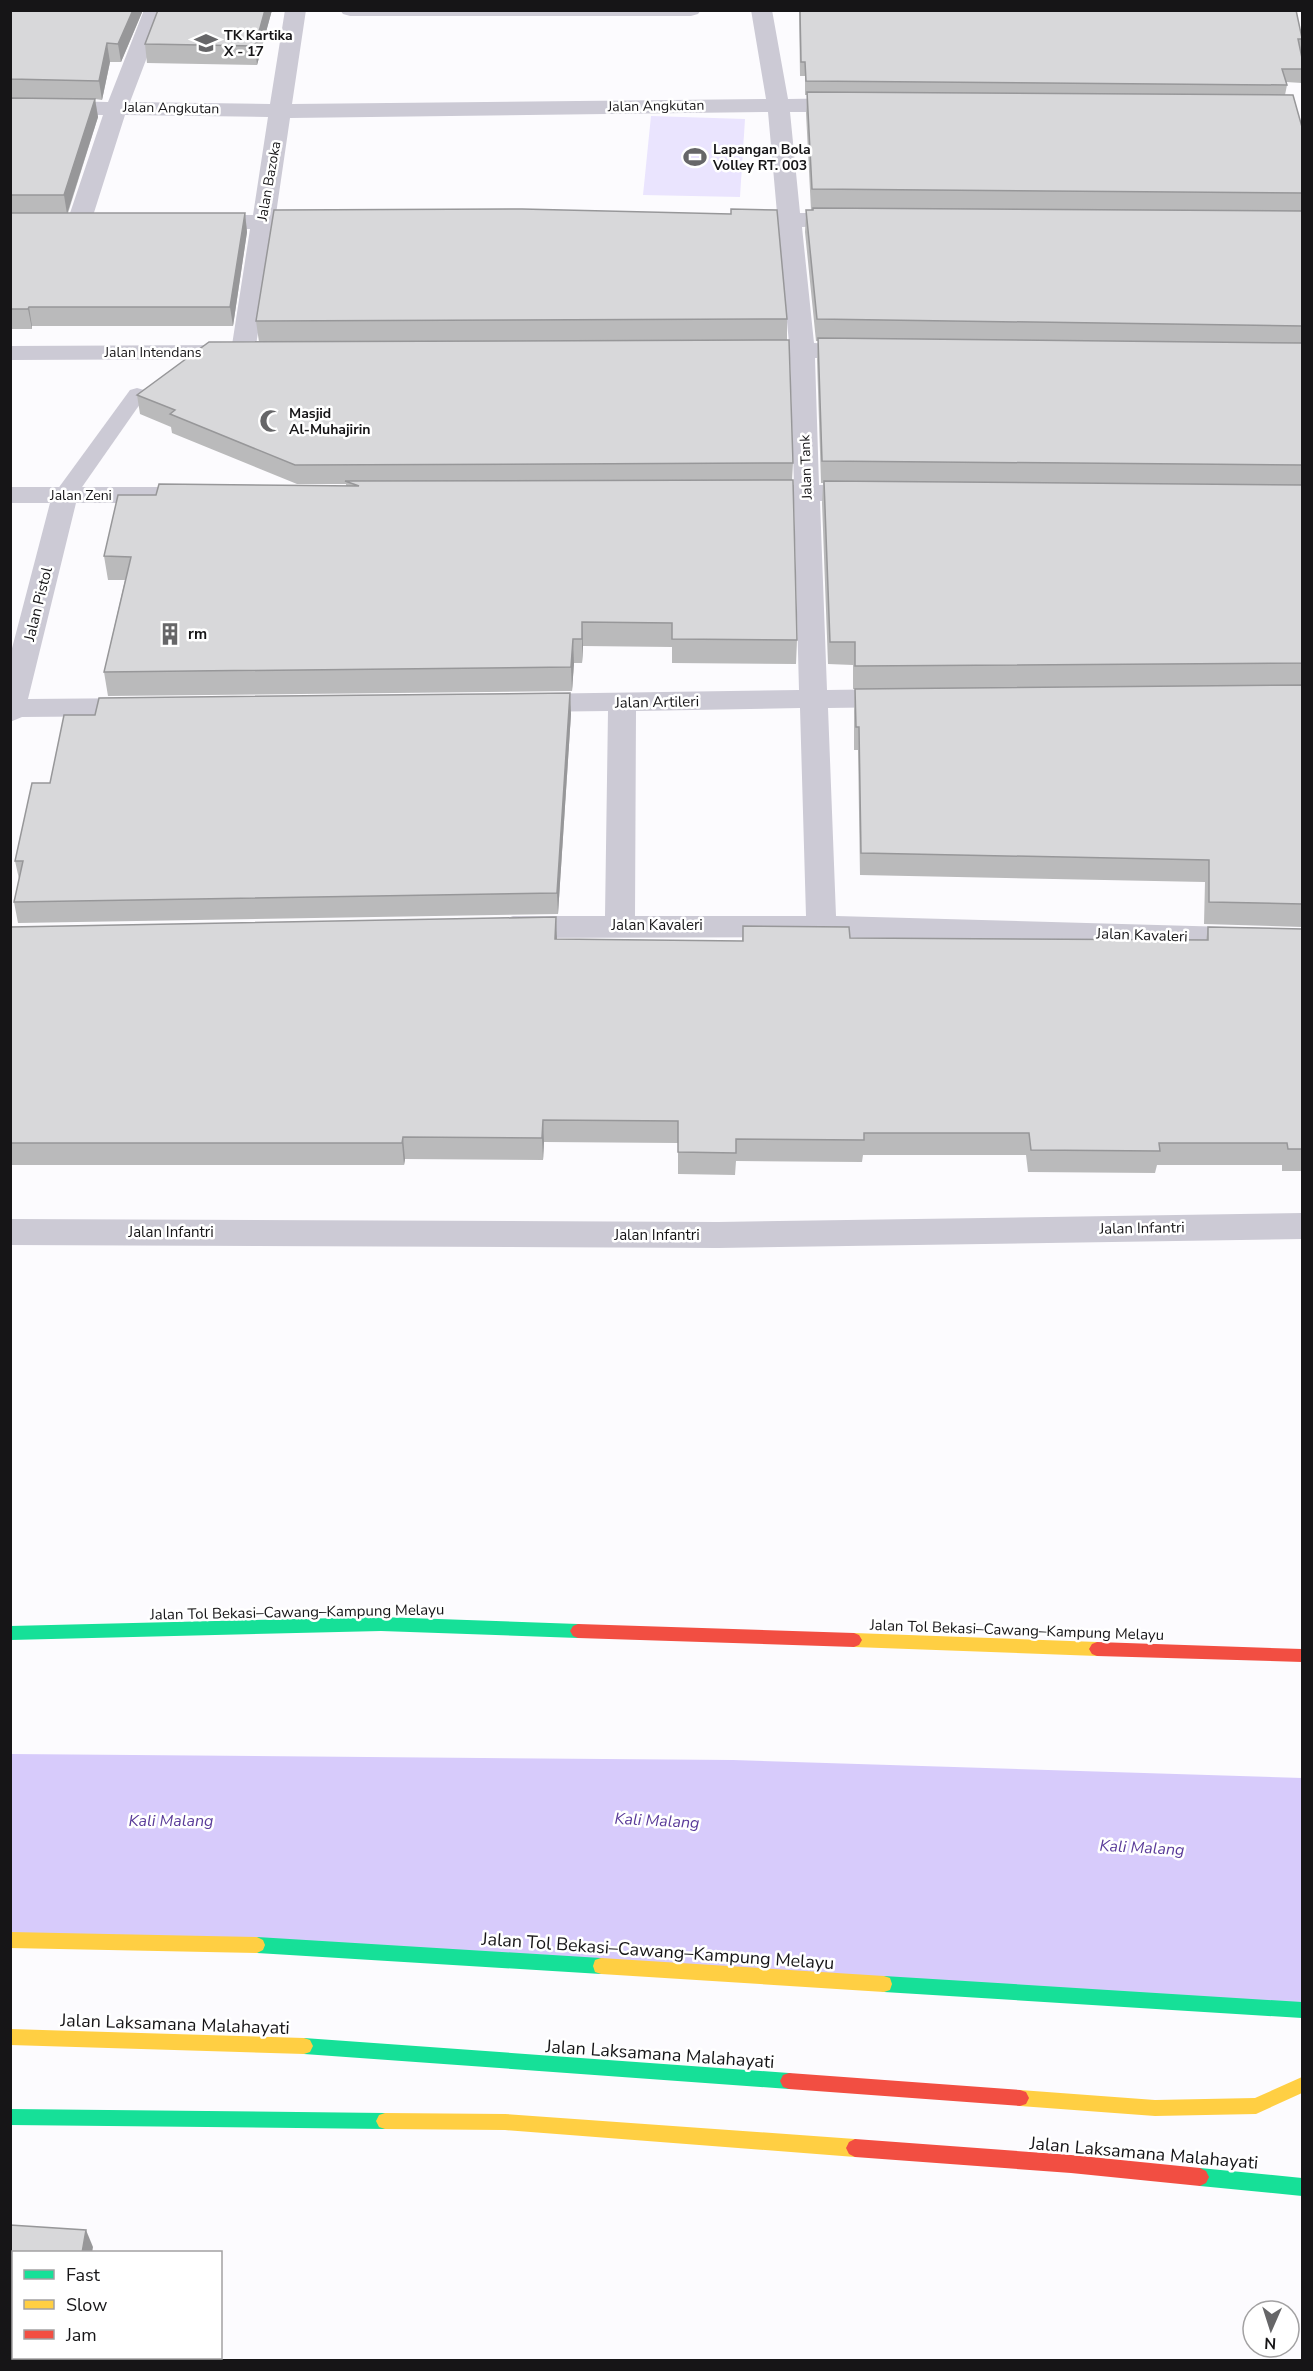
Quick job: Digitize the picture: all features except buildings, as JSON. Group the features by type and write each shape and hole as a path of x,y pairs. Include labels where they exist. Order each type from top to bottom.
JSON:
{"main road":[{"name":"Jalan Tol Bekasi–Cawang–Kampung Melayu","path":"10,1634 381,1624 1302,1656"},
{"name":"Jalan Tol Bekasi–Cawang–Kampung Melayu","path":"10,1940 226,1942 1302,2010"},
{"name":"Jalan Laksamana Malahayati","path":"10,2037 300,2046 1155,2108 1256,2106 1302,2085"},
{"name":"Jalan Laksamana Malahayati","path":"10,2116 505,2122 1071,2164 1302,2187"}],"street":[{"path":"79,222 117,107 155,10"},
{"name":"Jalan Bazoka","path":"255,352 262,221 282,111 296,10"},
{"path":"350,10 692,10"},
{"name":"Jalan Tank","path":"761,10 778,104 802,350 822,926"},
{"name":"Jalan Angkutan","path":"10,107 282,111 778,104 873,105"},
{"path":"717,220 872,220"},
{"path":"182,222 334,221"},
{"path":"719,350 885,351"},
{"name":"Jalan Intendans","path":"10,353 255,352"},
{"path":"723,493 889,494"},
{"name":"Jalan Zeni","path":"10,495 221,495"},
{"name":"Jalan Pistol","path":"11,710 65,495"},
{"name":"Jalan Artileri","path":"503,704 921,698"},
{"path":"620,925 622,702"},
{"path":"11,710 167,706"},
{"name":"Jalan Kavaleri","path":"488,927 822,926 1302,940"},
{"name":"Jalan Infantri","path":"10,1232 717,1235 1302,1226"}],"lane":[{"path":"65,495 137,394"}],"shaded area":[{"name":"Lapangan Bola Volley RT. 003","path":"651,116 745,119 740,197 643,195"}],"water":[{"name":"Kali Malang","path":"11,1754 733,1760 1302,1778 1302,2010 226,1943 11,1940"}],"traffic: fast":[{"path":"10,1633 381,1624 578,1631"},
{"path":"257,1945 601,1966"},
{"path":"884,1984 1302,2010"},
{"path":"304,2046 789,2081"},
{"path":"10,2117 385,2121"},
{"path":"1200,2177 1302,2187"}],"traffic: slow":[{"path":"854,1640 1097,1649"},
{"path":"10,1940 257,1945"},
{"path":"601,1966 884,1984"},
{"path":"10,2037 304,2046"},
{"path":"1020,2098 1155,2108 1256,2106 1302,2085"},
{"path":"385,2121 505,2122 855,2148"}],"traffic: jam":[{"path":"578,1631 854,1640"},
{"path":"1097,1649 1302,1656"},
{"path":"789,2081 1020,2098"},
{"path":"855,2148 1071,2164 1200,2177"}],"place":[{"name":"TK Kartika X - 17","path":"206,43"},
{"name":"Lapangan Bola Volley RT. 003","path":"695,157"},
{"name":"Masjid Al-Muhajirin","path":"271,421"},
{"name":"rm","path":"170,634"}]}
